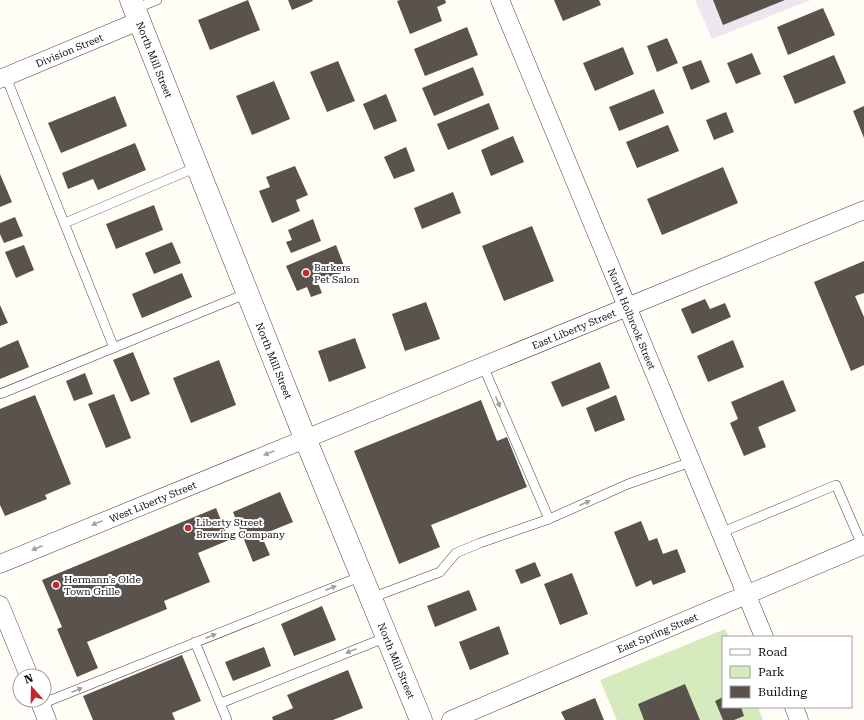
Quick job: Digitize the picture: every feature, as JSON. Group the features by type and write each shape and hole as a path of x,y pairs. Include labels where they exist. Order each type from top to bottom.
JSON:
{"street":[{"name":"North Holbrook Street","path":"500,0 690,462 764,636"},
{"name":"Division Street","path":"3,78 135,10"},
{"name":"North Mill Street","path":"135,10 305,438 421,720"},
{"name":"East Liberty Street","path":"305,438 864,210"},
{"name":"West Liberty Street","path":"0,564 305,438"},
{"name":"East Spring Street","path":"451,720 863,545"},
{"path":"0,606 26,668"},
{"path":"794,708 799,720"}],"lane":[{"path":"135,10 157,0"},
{"path":"3,78 65,223 114,348"},
{"path":"65,223 197,167"},
{"path":"0,394 248,293"},
{"path":"483,366 549,519"},
{"path":"371,598 440,572 456,553 549,519 628,484 690,462"},
{"path":"720,533 836,485 863,545"},
{"path":"52,704 195,642 362,576"},
{"path":"220,703 387,636"},
{"path":"195,642 227,720"}],"shaded area":[{"path":"695,0 811,0 712,39"}],"green space":[{"path":"725,629 728,636 722,636 722,708 758,708 763,720 617,720 600,680"}],"building":[{"path":"248,0 260,30 210,50 198,20"},
{"path":"288,0 312,0 313,1 292,10"},
{"path":"445,0 446,3 437,7 442,21 410,34 397,1"},
{"path":"554,0 599,0 601,5 563,21"},
{"path":"713,0 785,0 723,25"},
{"path":"823,8 835,35 788,55 777,27"},
{"path":"467,27 478,55 425,76 414,49"},
{"path":"667,38 678,63 657,72 647,46"},
{"path":"623,47 634,74 595,91 583,63"},
{"path":"752,53 761,74 736,84 727,63"},
{"path":"834,55 846,83 795,104 783,76"},
{"path":"701,60 710,82 691,90 682,67"},
{"path":"338,61 355,101 327,112 310,72"},
{"path":"473,67 484,95 434,116 422,88"},
{"path":"274,81 290,119 252,135 236,96"},
{"path":"654,89 664,113 619,131 609,107"},
{"path":"386,94 397,121 374,130 363,104"},
{"path":"115,96 127,126 61,153 48,123"},
{"path":"489,103 499,129 448,150 437,124"},
{"path":"864,106 864,138 853,111"},
{"path":"726,112 734,132 714,140 706,120"},
{"path":"668,125 679,151 637,168 626,142"},
{"path":"513,136 524,162 491,176 481,150"},
{"path":"135,143 146,170 98,190 93,179 68,189 62,173"},
{"path":"406,147 415,171 394,179 384,157"},
{"path":"295,166 308,195 296,200 300,211 272,223 259,191 270,187 266,177"},
{"path":"723,167 738,203 662,235 647,199"},
{"path":"0,174 12,202 0,207"},
{"path":"453,192 461,213 422,229 414,208"},
{"path":"154,205 163,230 116,249 106,224"},
{"path":"15,217 23,236 4,243 0,234 0,223"},
{"path":"313,219 321,241 291,253 286,242 292,240 288,230"},
{"path":"532,226 554,281 504,301 482,246"},
{"path":"172,242 181,263 154,274 145,253"},
{"path":"24,245 34,270 16,278 5,252"},
{"path":"336,245 346,271 318,283 322,293 311,297 307,287 297,291 286,266"},
{"path":"864,261 864,293 855,296 864,317 864,365 851,371 814,282"},
{"path":"182,273 192,297 142,318 132,294"},
{"path":"705,299 710,309 725,303 731,317 692,334 681,309"},
{"path":"426,302 440,339 405,351 392,314"},
{"path":"0,305 8,323 0,326"},
{"path":"355,338 366,368 329,382 318,351"},
{"path":"18,340 29,367 0,379 0,348"},
{"path":"733,340 744,367 708,382 697,356"},
{"path":"133,352 150,394 131,402 113,360"},
{"path":"219,360 236,405 191,423 173,378"},
{"path":"600,362 610,388 562,407 551,382"},
{"path":"85,373 93,394 74,401 66,381"},
{"path":"783,380 796,411 758,427 766,447 744,456 730,423 738,419 731,402"},
{"path":"114,394 131,438 106,448 88,404"},
{"path":"35,395 71,484 45,495 47,499 5,516 0,505 0,409"},
{"path":"616,395 625,420 595,432 586,408"},
{"path":"481,400 497,441 507,437 527,487 431,525 440,547 399,564 354,451"},
{"path":"280,492 293,522 261,535 270,555 253,562 233,512"},
{"path":"216,508 229,540 198,553 210,582 164,601 167,609 87,642 98,668 77,677 57,629 62,627 42,580"},
{"path":"641,521 649,541 657,538 663,554 677,549 686,572 653,585 651,580 636,587 614,532"},
{"path":"535,562 541,576 521,584 515,570"},
{"path":"572,573 588,614 560,625 544,584"},
{"path":"469,590 477,610 435,627 427,606"},
{"path":"322,606 336,640 294,656 281,624"},
{"path":"499,626 509,654 470,670 459,642"},
{"path":"264,647 271,666 233,681 225,662"},
{"path":"182,655 201,701 172,713 175,720 93,720 83,696"},
{"path":"348,670 363,708 333,720 273,720 272,717 293,708 287,695"},
{"path":"685,684 700,720 644,720 638,704"},
{"path":"595,698 604,720 565,720 561,712"},
{"path":"722,698 722,708 741,708 744,716 734,720 723,720 715,701"}],"place":[{"name":"Barkers Pet Salon","path":"306,273"},
{"name":"Liberty Street Brewing Company","path":"188,528"},
{"name":"Hermann's Olde Town Grille","path":"56,585"}]}
